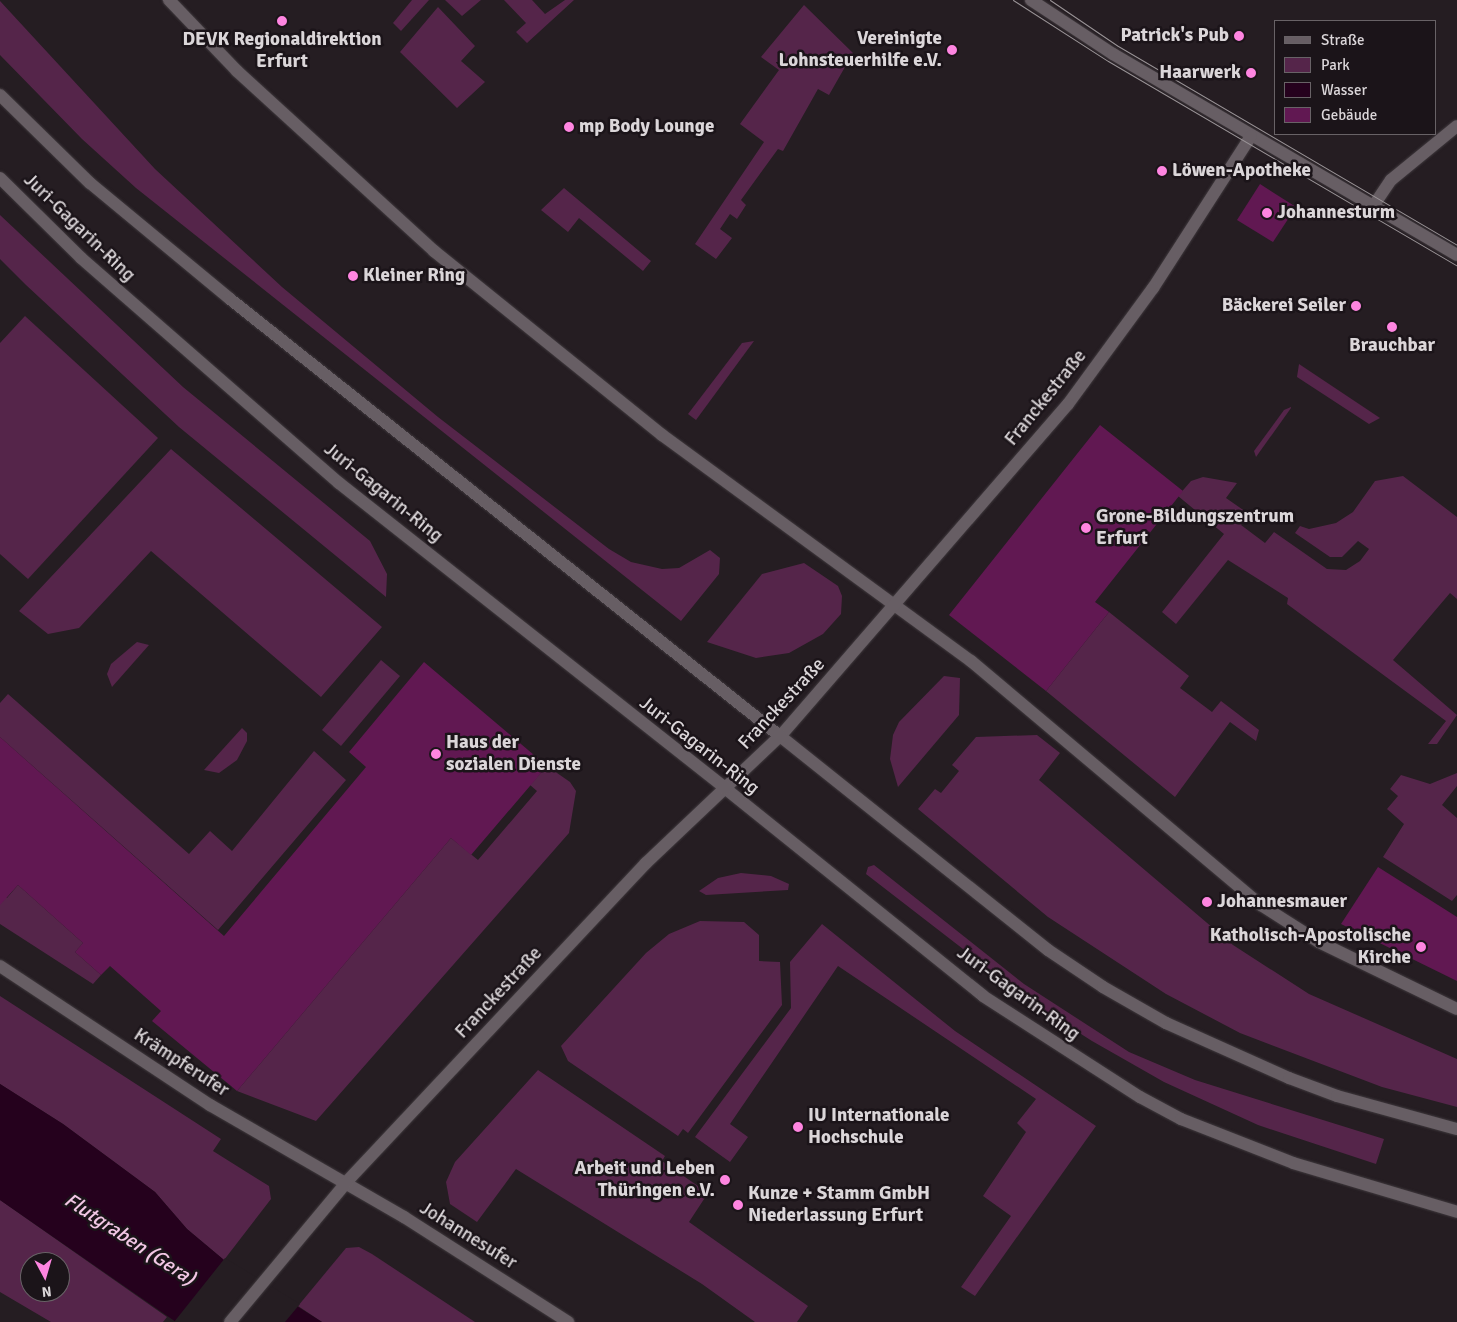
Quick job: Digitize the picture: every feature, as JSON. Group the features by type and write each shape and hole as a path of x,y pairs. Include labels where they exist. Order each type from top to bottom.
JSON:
{"street":[{"path":"170,0 237,71 434,251 662,435 945,640 1068,739 1261,905 1319,942 1457,1010"},
{"path":"1031,0 1251,136 1374,205 1457,255"},
{"path":"0,94 90,183 230,299 1041,944 1103,987 1166,1023 1289,1078 1410,1118 1457,1129"},
{"path":"1374,205 1390,180 1457,126"},
{"name":"Franckestraße","path":"230,1322 310,1221 646,863 726,790 780,736 896,606 1068,404 1154,288 1251,136"},
{"name":"Juri-Gagarin-Ring","path":"0,178 81,258 331,477 983,996 1140,1097 1181,1119 1293,1163 1457,1212"},
{"name":"Krämpferufer","path":"0,966 210,1105 346,1183"},
{"name":"Johannesufer","path":"346,1183 568,1322"}],"green space":[{"path":"412,0 429,0 401,31 393,23"},
{"path":"445,0 481,0 462,16"},
{"path":"504,0 532,0 545,14 565,0 574,0 527,43 516,32 526,23"},
{"path":"0,1 155,169 282,287 438,417 609,549 631,562 662,569 679,568 710,550 720,558 719,574 681,621 136,188 82,139 0,55"},
{"path":"804,5 853,53 829,95 818,89 783,151 778,149 741,200 746,205 737,219 730,214 720,229 732,238 716,259 695,244 764,142 740,124 779,70 761,57"},
{"path":"438,7 475,46 461,61 485,82 457,108 400,52"},
{"path":"564,188 651,261 643,271 579,218 568,232 541,210"},
{"path":"0,215 183,387 370,541 387,574 386,597 179,427 26,285 0,259"},
{"path":"25,316 158,438 28,579 0,554 0,343"},
{"path":"754,341 696,420 688,414 742,343"},
{"path":"1299,364 1380,418 1369,424 1297,377"},
{"path":"1291,407 1256,457 1254,451 1284,410"},
{"path":"171,449 382,627 321,697 151,551 79,628 48,634 19,611"},
{"path":"1403,476 1457,517 1457,599 1450,593 1393,660 1457,715 1437,744 1428,744 1446,721 1287,604 1288,598 1228,560 1176,624 1162,612 1224,534 1178,496 1191,481 1203,477 1237,483 1226,498 1249,514 1241,525 1265,543 1274,532 1327,569 1346,570 1360,561 1369,549 1358,541 1342,557 1330,557 1295,533 1300,526 1309,529 1336,523 1353,512 1375,481"},
{"path":"804,563 838,586 842,596 841,614 823,634 789,653 756,658 707,642 762,574"},
{"path":"1109,612 1189,676 1180,688 1212,712 1221,701 1259,730 1256,741 1230,722 1175,797 1046,691"},
{"path":"137,642 149,645 112,687 107,674 111,664"},
{"path":"381,660 400,676 341,746 322,730"},
{"path":"944,676 960,678 959,715 898,787 890,759 893,735 899,722"},
{"path":"8,694 189,854 210,831 232,851 314,751 346,780 218,930 0,737 0,703"},
{"path":"242,728 247,733 247,741 237,760 219,773 204,770"},
{"path":"1037,735 1060,753 1039,780 1233,945 1309,994 1457,1059 1457,1107 1382,1087 1240,1033 1166,994 1048,917 918,809 935,789 941,793 959,771 952,765 976,737"},
{"path":"547,766 570,782 576,791 569,833 316,1121 237,1091 451,838 478,860 537,791 530,785"},
{"path":"1457,773 1457,786 1442,805 1457,818 1457,895 1452,901 1383,857 1404,824 1387,809 1398,796 1390,789 1401,775 1430,784"},
{"path":"874,865 1024,984 1129,1052 1195,1080 1384,1139 1376,1164 1258,1125 1164,1082 1092,1041 1034,1004 866,874 868,867"},
{"path":"741,873 771,876 789,884 788,890 706,895 699,891 718,878"},
{"path":"18,885 83,943 75,952 101,975 93,984 0,924 0,892 7,898"},
{"path":"700,921 744,922 759,935 759,961 780,962 782,1005 688,1133 683,1129 678,1136 568,1061 561,1046 646,953 669,934"},
{"path":"822,924 955,1031 1096,1126 975,1296 961,1287 1011,1216 983,1196 1026,1132 1017,1123 1036,1099 838,966 730,1124 748,1137 730,1162 695,1137 791,1008 790,962"},
{"path":"0,996 221,1139 213,1151 269,1186 271,1199 224,1260 187,1229 155,1192 63,1124 0,1084"},
{"path":"538,1070 665,1156 662,1161 708,1193 689,1222 808,1306 797,1322 755,1322 702,1284 516,1169 477,1222 450,1204 446,1182 455,1162"},
{"path":"0,1200 167,1317 163,1322 51,1322 0,1292"},
{"path":"359,1247 475,1322 322,1322 298,1306 346,1248"}],"water":[{"name":"Flutgraben (Gera)","path":"0,1084 63,1124 155,1192 187,1229 224,1260 322,1322 176,1322 0,1200"}],"pier":[{"path":"225,1258 300,1304 285,1322 174,1322"}],"building":[{"name":"Johannesturm","path":"1260,184 1296,207 1273,242 1237,220"},
{"name":"Grone-Bildungszentrum Erfurt","path":"1100,425 1183,491 1095,602 1109,612 1046,691 949,615"},
{"name":"Haus der sozialen Dienste","path":"424,662 547,766 471,855 451,838 237,1091 152,1021 161,1011 110,966 101,975 75,952 83,943 18,885 0,905 0,737 224,936 366,767 349,752"},
{"name":"Katholisch-Apostolische Kirche","path":"1378,867 1457,917 1457,981 1341,924"}],"tram line":[{"path":"1013,0 1108,61 1457,266"},
{"path":"1050,0 1118,46 1457,245"}],"place":[{"name":"DEVK Regionaldirektion Erfurt","path":"282,21"},
{"name":"Patrick's Pub","path":"1239,36"},
{"name":"Vereinigte Lohnsteuerhilfe e.V.","path":"952,50"},
{"name":"Haarwerk","path":"1251,73"},
{"name":"mp Body Lounge","path":"569,127"},
{"name":"Löwen-Apotheke","path":"1162,171"},
{"name":"Johannesturm","path":"1267,213"},
{"name":"Kleiner Ring","path":"353,276"},
{"name":"Bäckerei Seiler","path":"1356,306"},
{"name":"Brauchbar","path":"1392,327"},
{"name":"Grone-Bildungszentrum Erfurt","path":"1086,528"},
{"name":"Haus der sozialen Dienste","path":"436,754"},
{"name":"Johannesmauer","path":"1207,902"},
{"name":"Katholisch-Apostolische Kirche","path":"1421,947"},
{"name":"IU Internationale Hochschule","path":"798,1127"},
{"name":"Arbeit und Leben Thüringen e.V.","path":"725,1180"},
{"name":"Kunze + Stamm GmbH Niederlassung Erfurt","path":"738,1205"}]}
